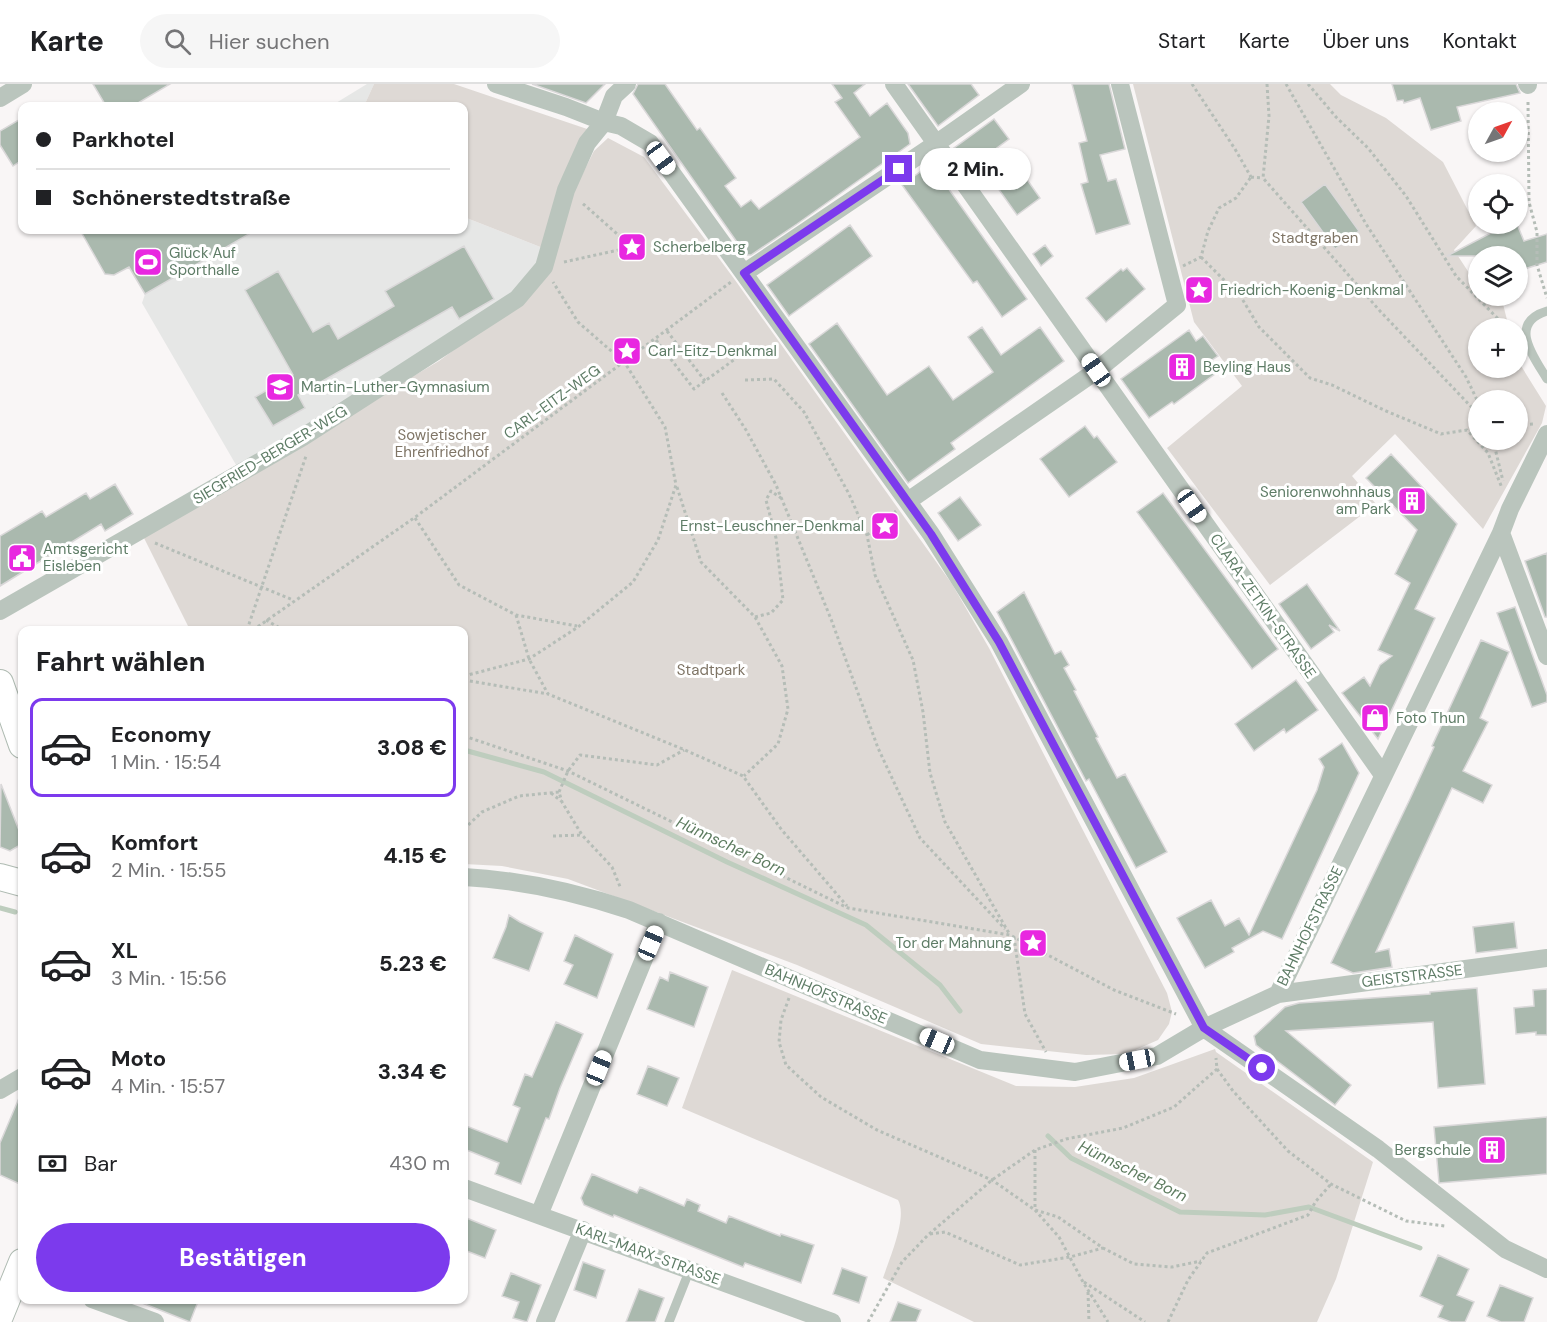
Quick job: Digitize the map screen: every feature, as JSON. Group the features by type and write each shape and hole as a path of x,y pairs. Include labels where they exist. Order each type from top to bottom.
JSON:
{"main road":[{"path":"0,683 18,733"},
{"path":"0,877 18,882"},
{"path":"0,1316 18,1276"}],"street":[{"path":"0,98 23,84"},
{"path":"498,84 621,126 650,143 908,501 999,642 1204,1028 1378,1149 1505,1249 1547,1269"},
{"name":"SIEGFRIED-BERGER-WEG","path":"0,611 315,430 517,299 544,267 566,190 587,143 604,122 614,96 627,84"},
{"name":"CLARA-ZETKIN-STRASSE","path":"894,84 938,143 1383,775"},
{"path":"744,273 1022,84"},
{"path":"908,501 1096,370 1177,305 1120,84"},
{"name":"BAHNHOFSTRASSE","path":"468,877 510,880 594,899 629,910 980,1060 1075,1072 1157,1056 1204,1028 1278,994 1547,434"},
{"path":"1501,533 1547,656"},
{"path":"539,1215 659,922"},
{"name":"GEISTSTRASSE","path":"1278,994 1547,958"},
{"path":"0,1090 18,1079"},
{"name":"KARL-MARX-STRASSE","path":"468,1189 832,1322"},
{"path":"545,1322 583,1230"},
{"path":"106,1304 155,1322"}],"lane":[{"path":"1547,311 1536,315 1529,322 1526,336 1527,345 1547,379"},
{"path":"669,1322 690,1269"}],"path":[{"path":"1192,84 1251,177"},
{"path":"1263,178 1269,116 1267,84"},
{"path":"1286,84 1366,224 1472,390"},
{"path":"1308,84 1336,117 1368,148 1406,196 1456,276 1497,318"},
{"path":"1528,85 1528,202 1538,232 1538,267 1547,298"},
{"path":"1251,177 1263,178 1365,293 1468,403"},
{"path":"1183,266 1201,257 1208,231 1219,208 1236,198 1251,177"},
{"path":"566,190 604,220 632,247 544,267 578,322 625,363 665,427 676,485 701,562 755,617 782,666 788,709 778,744 743,776"},
{"path":"1201,257 1241,297 1258,327 1310,378 1332,385 1441,434 1467,430 1488,453 1510,509"},
{"name":"CARL-EITZ-WEG","path":"258,626 414,518 744,273"},
{"path":"667,331 705,381"},
{"path":"656,340 694,388 746,351"},
{"path":"745,380 774,379 804,412 849,494 867,535 875,575 913,660 930,773 945,822 1012,936 1025,1014 1056,1069"},
{"path":"722,393 746,430 776,485 831,620 878,748 920,838 1012,936"},
{"path":"248,626 315,430"},
{"path":"1495,450 1510,509"},
{"path":"468,677 529,659 578,627 633,582 658,540 676,485"},
{"path":"755,617 771,613 783,600 776,538 766,500 771,491 782,499"},
{"path":"867,535 908,501"},
{"path":"414,518 459,585 516,615 578,627"},
{"path":"134,535 194,557 294,601"},
{"path":"516,615 529,659 548,694"},
{"path":"266,620 276,626"},
{"path":"468,679 548,694 743,776 781,829 848,908"},
{"path":"468,737 567,771 848,908 1012,936 1114,990 1180,1016"},
{"path":"629,910 612,867 582,835 562,802 559,792 567,771 580,755 657,765 685,750"},
{"path":"551,792 562,802"},
{"path":"468,825 482,812 519,796 559,792"},
{"path":"554,836 582,835"},
{"path":"791,992 781,1020 779,1042 786,1065 821,1097 878,1130 992,1180 1035,1210 1059,1237 1108,1322"},
{"path":"1204,1028 1215,1049 1216,1069 1233,1090 1288,1151 1331,1184 1406,1221 1446,1226 1474,1224"},
{"path":"868,1322 902,1262 928,1235 992,1180 1044,1146 1066,1139 1123,1128 1174,1107 1216,1069"},
{"path":"1035,1150 1035,1210"},
{"path":"1168,1322 1188,1280 1208,1253 1308,1215 1331,1184"},
{"path":"1035,1210 1058,1217 1103,1248 1134,1264 1172,1267 1201,1261"},
{"path":"928,1235 945,1232 1020,1265 1070,1257 1103,1248"},
{"path":"1083,1282 1145,1322"},
{"path":"1088,1290 1089,1322"}],"shaded area":[{"path":"367,84 374,84 366,102 338,102"},
{"name":"Martin-Luther-Gymnasium","path":"468,219 548,250 520,291 239,470 142,303 145,294 247,234 468,234"}],"green space":[{"path":"374,84 454,84 596,132 548,250 468,219 468,102 366,102"},
{"name":"Stadtgraben","path":"1133,84 1330,84 1341,95 1386,118 1443,162 1468,210 1469,234 1454,250 1468,271 1468,306 1504,306 1506,318 1468,318 1468,378 1528,377 1546,406 1542,423 1528,448 1528,390 1468,390 1468,450 1527,450 1483,529 1395,434 1352,476 1376,504 1270,585 1167,448 1242,386 1194,322"},
{"name":"Stadtpark","path":"608,138 644,157 735,280 952,584 989,648 1167,993 1172,1012 1169,1024 1158,1040 1126,1054 1086,1055 981,1044 797,965 568,879 502,866 468,864 468,626 188,626 143,536 439,361 518,302 594,151"},
{"path":"732,970 1016,1086 1075,1087 1134,1078 1215,1049 1216,1052 1373,1162 1336,1279 1317,1322 974,1322 883,1278 901,1217 898,1200 682,1108"}],"building":[{"path":"93,84 170,84 140,102 104,102"},
{"path":"532,84 605,84 586,103"},
{"path":"638,84 665,84 697,130 700,128 736,178 725,186 741,207 751,200 759,209 860,137 835,102 842,98 832,84 865,84 854,93 870,116 887,103 908,133 910,144 797,224 751,255 746,255 633,94"},
{"path":"908,84 971,84 979,95 938,126"},
{"path":"1072,84 1109,84 1125,149 1100,155 1108,181 1116,179 1130,224 1096,234 1081,184 1088,182 1079,143 1087,141"},
{"path":"1392,84 1516,84 1520,93 1480,102 1468,102 1468,105 1457,107 1461,121 1431,130 1420,98 1404,103 1403,100 1397,101"},
{"path":"994,119 1009,139 997,148 1014,172 1019,168 1040,198 1017,215 990,177 980,184 954,148"},
{"path":"18,120 18,163 13,166 0,145 0,131"},
{"path":"931,164 1027,299 1002,317 977,281 973,283 902,185"},
{"path":"1325,184 1359,231 1335,249 1301,202"},
{"path":"850,225 872,256 789,316 767,285"},
{"name":"Glück Auf Sporthalle","path":"82,234 249,234 145,294 129,267 114,275 105,274"},
{"path":"1489,234 1521,234 1524,241 1547,234 1547,262 1528,268 1528,246 1468,246 1468,256 1447,256"},
{"path":"1045,245 1053,256 1041,266 1033,254"},
{"path":"464,246 494,299 459,319 452,307 298,395 305,408 273,426 255,397 293,375 245,290 278,271 313,332 329,323 338,339 394,306 385,291"},
{"path":"1127,268 1145,289 1106,322 1086,298 1121,269 1123,271"},
{"path":"837,323 887,395 929,366 953,400 993,372 968,337 982,327 1001,355 1040,327 1064,361 951,443 955,449 908,483 809,344"},
{"name":"Beyling Haus","path":"1189,330 1196,341 1203,336 1218,356 1212,360 1219,371 1174,404 1172,402 1149,418 1121,379"},
{"path":"1085,426 1094,438 1097,436 1117,462 1069,497 1040,459"},
{"path":"1391,454 1457,524 1415,609 1435,618 1378,739 1342,693 1364,677 1370,686 1380,665 1392,656 1378,650 1410,583 1395,574 1417,530 1366,478"},
{"name":"Amtsgericht Eisleben","path":"115,484 133,514 105,531 101,524 0,586 0,536 42,511 46,517 86,493 90,499"},
{"path":"1163,493 1278,649 1252,669 1137,512"},
{"path":"960,497 981,525 958,541 938,513"},
{"path":"1547,553 1547,617 1545,617 1525,561"},
{"path":"1307,584 1340,631 1329,625 1334,632 1311,649 1279,604"},
{"path":"1024,592 1055,654 1061,651 1069,665 1064,668 1117,778 1125,774 1167,852 1136,868 1089,779 1086,781 997,612"},
{"path":"1515,607 1547,695 1547,702 1532,707 1497,613"},
{"path":"1481,640 1509,652 1480,718 1488,722 1463,771 1492,785 1483,803 1452,788 1376,952 1389,949 1392,967 1353,973 1331,963 1409,801"},
{"path":"1296,680 1318,710 1286,733 1284,729 1254,751 1235,724"},
{"path":"1342,743 1359,773 1282,939 1263,931 1232,948 1234,952 1205,968 1177,918 1211,900 1225,926 1239,918 1249,935 1317,790 1324,767 1319,759"},
{"path":"1,784 18,828 18,846 10,851 0,847"},
{"path":"509,915 543,933 529,971 493,958"},
{"path":"1514,922 1517,948 1476,953 1473,927"},
{"path":"575,935 613,954 597,998 564,984 573,965 564,961"},
{"path":"670,972 708,987 694,1027 647,1009 660,977 668,981"},
{"path":"1477,988 1485,1084 1438,1088 1433,1022 1286,1031 1351,1085 1335,1105 1256,1045 1254,1036 1285,1007 1299,1003 1430,994 1430,992"},
{"path":"1547,989 1547,1035 1536,1035 1536,1032 1516,1034 1514,1008 1534,1006 1533,990"},
{"path":"556,1022 583,1034 549,1119 546,1118 521,1184 495,1174 499,1163 468,1151 468,1127 507,1142 520,1108 513,1105 525,1074 532,1077"},
{"path":"648,1066 679,1078 667,1106 637,1094"},
{"path":"18,1100 18,1183 0,1175 0,1143"},
{"name":"Bergschule","path":"1547,1117 1547,1174 1439,1183 1434,1127"},
{"path":"592,1174 637,1193 640,1187 684,1206 687,1199 700,1205 698,1211 726,1223 729,1216 780,1236 781,1234 814,1245 801,1283 745,1263 743,1267 584,1205 581,1198"},
{"path":"468,1219 496,1230 485,1258 468,1252"},
{"path":"1438,1255 1469,1269 1457,1295 1474,1302 1465,1322 1451,1322 1438,1317 1443,1306 1420,1296"},
{"path":"583,1262 605,1270 596,1298 574,1290"},
{"path":"842,1268 867,1277 859,1303 833,1294"},
{"path":"511,1273 541,1285 527,1322 513,1318 519,1302 502,1296"},
{"path":"1500,1285 1533,1298 1524,1322 1501,1322 1487,1316"},
{"path":"639,1289 664,1298 655,1322 626,1322"},
{"path":"898,1302 921,1310 916,1322 890,1322"},
{"path":"145,1304 197,1304 190,1322"}],"waterway":[{"name":"Hünnscher Born","path":"468,751 544,772 727,862 866,925 940,985 960,1011"},
{"name":"Hünnscher Born","path":"0,908 15,912"},
{"name":"Hünnscher Born","path":"1048,1136 1071,1158 1180,1212 1265,1215 1309,1207 1420,1248"}],"place":[{"name":"Scherbelberg","path":"632,247"},
{"name":"Glück Auf Sporthalle","path":"148,262"},
{"name":"Friedrich-Koenig-Denkmal","path":"1199,290"},
{"name":"Carl-Eitz-Denkmal","path":"627,351"},
{"name":"Beyling Haus","path":"1182,367"},
{"name":"Martin-Luther-Gymnasium","path":"280,387"},
{"name":"Seniorenwohnhaus am Park","path":"1412,501"},
{"name":"Ernst-Leuschner-Denkmal","path":"885,526"},
{"name":"Amtsgericht Eisleben","path":"22,558"},
{"name":"Foto Thun","path":"1375,718"},
{"name":"Tor der Mahnung","path":"1033,943"},
{"name":"Bergschule","path":"1492,1150"}],"route":[{"path":"899,169 744,273 931,534 999,642 1204,1028 1262,1068"}],"park label":[{"name":"Sowjetischer Ehrenfriedhof","path":"442,444"}]}
